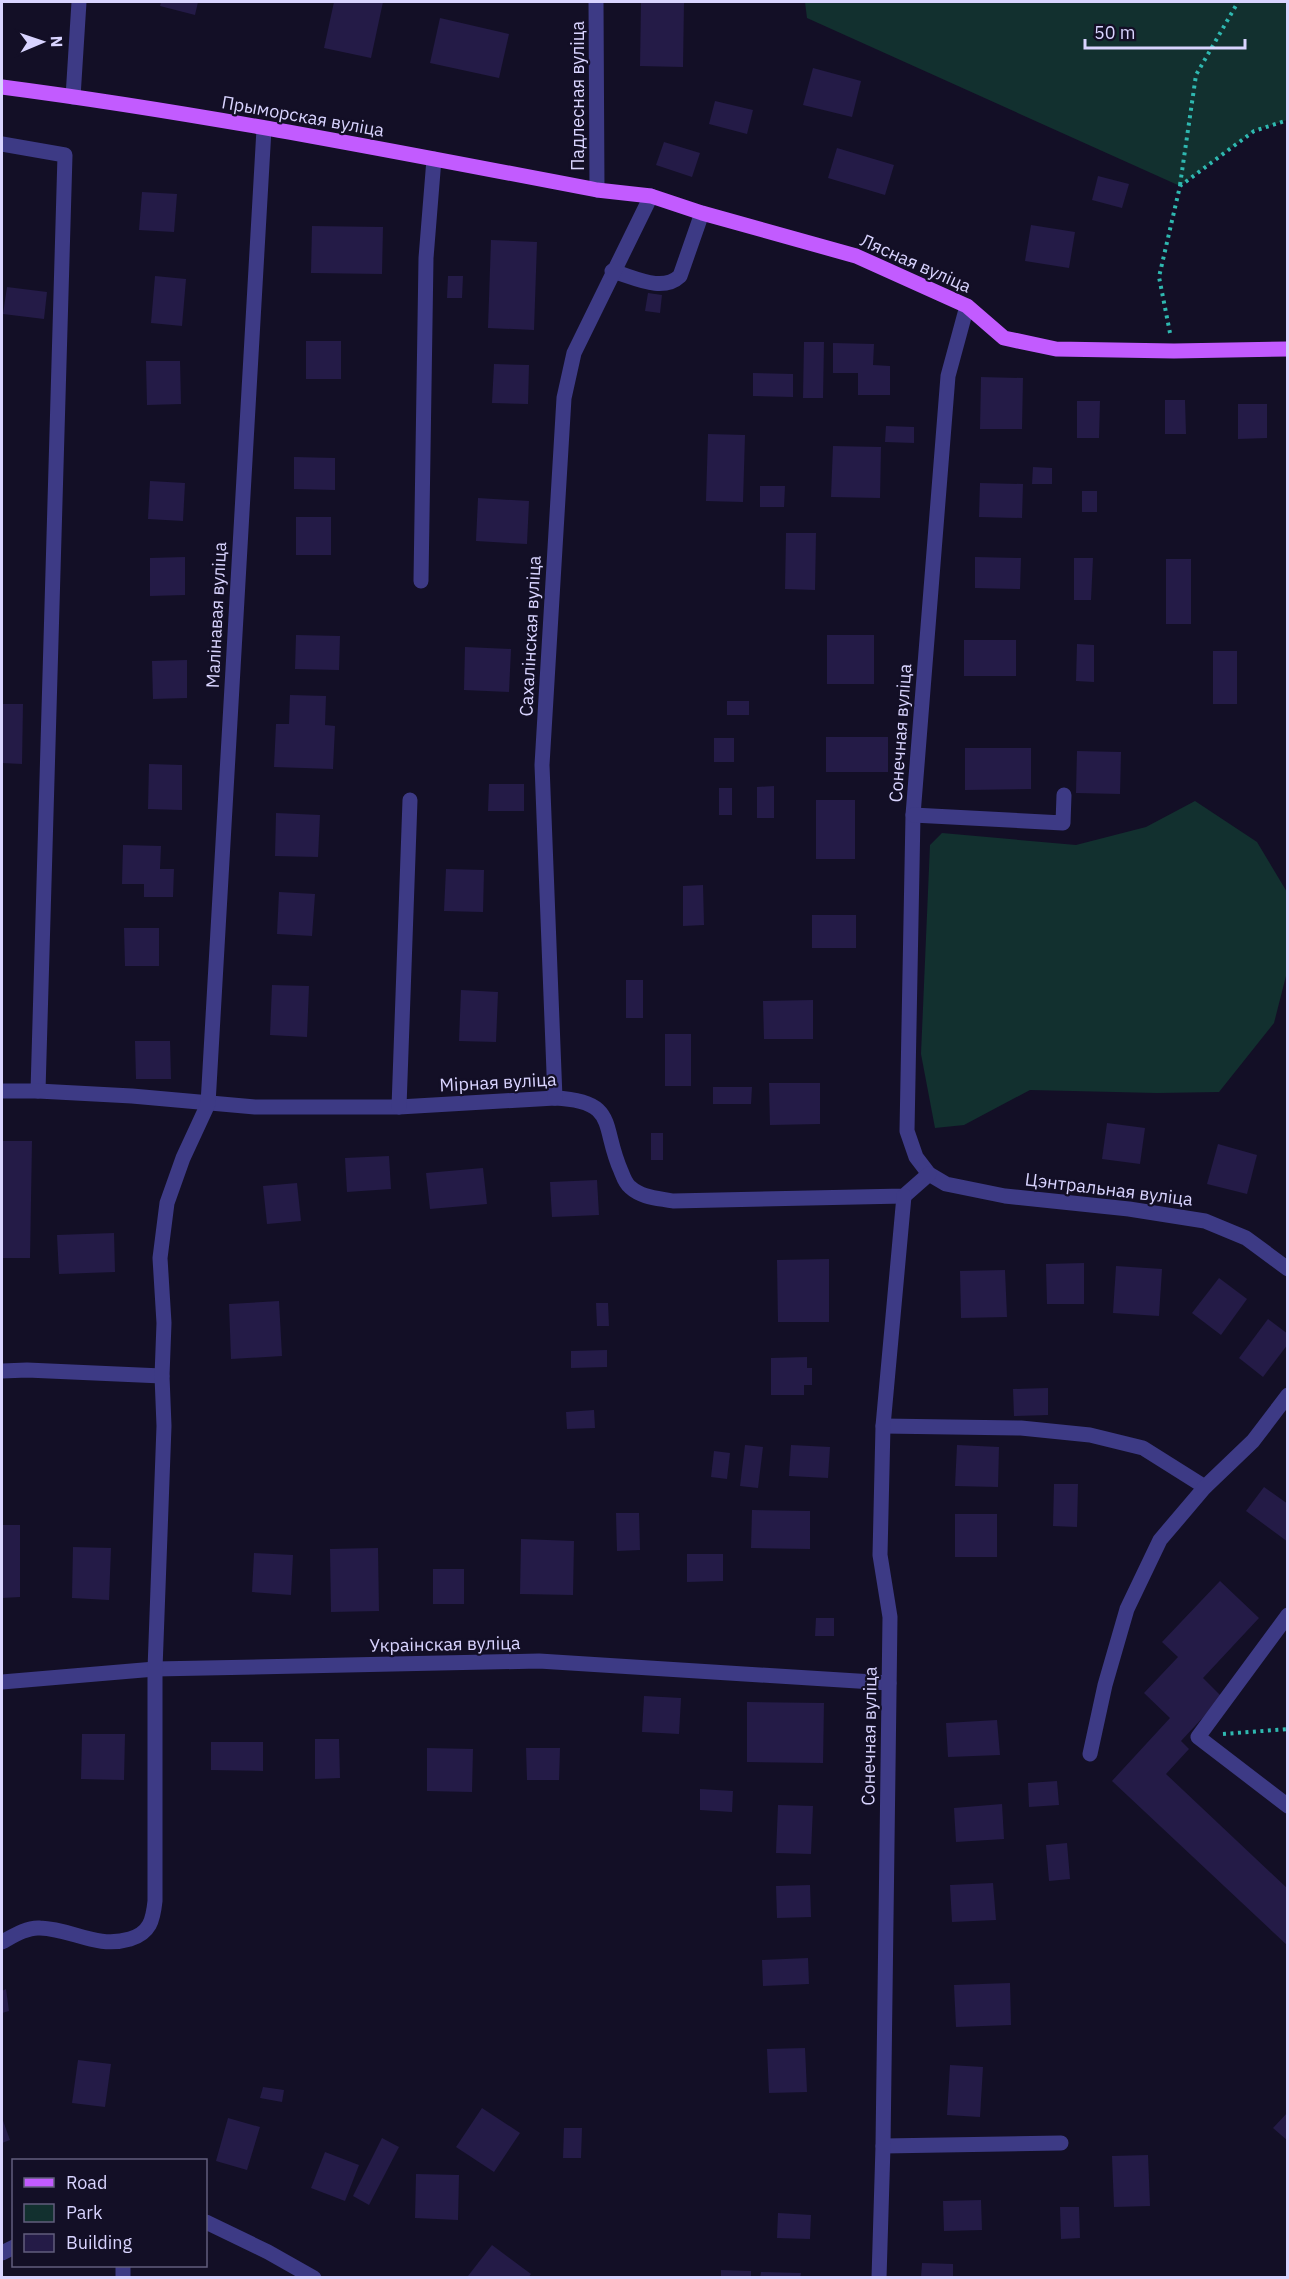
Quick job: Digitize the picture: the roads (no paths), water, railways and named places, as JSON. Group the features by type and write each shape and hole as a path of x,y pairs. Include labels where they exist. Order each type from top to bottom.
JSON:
{"main road":[{"name":"Прыморская вуліца","path":"2,87 73,96 264,129 597,190"},
{"name":"Лясная вуліца","path":"597,190 651,196 702,213 856,256 967,306 1004,338 1056,349 1174,351 1287,349"}],"street":[{"path":"73,96 79,2"},
{"name":"Падлесная вуліца","path":"596,2 597,190"},
{"name":"Малінавая вуліца","path":"208,1104 264,129"},
{"path":"2,144 65,155 38,1090"},
{"path":"421,581 426,258 434,159"},
{"name":"Сахалінская вуліца","path":"555,1098 542,765 564,398 574,353 612,271 651,196"},
{"path":"612,271 662,285 672,283 680,276 702,213"},
{"name":"Сонечная вуліца","path":"926,1168 916,1157 908,1131 913,815 948,376 967,306"},
{"path":"913,815 1063,823 1064,795"},
{"path":"399,1107 410,800"},
{"name":"Мірная вуліца","path":"2,1091 38,1090 255,1107 399,1107 555,1098 575,1099 592,1105 607,1121 618,1165 627,1186 644,1196 673,1201 904,1196"},
{"path":"2,1942 37,1927 57,1930 95,1942 118,1943 141,1936 153,1921 155,1901 155,1669 164,1426 162,1376 164,1323 160,1258 167,1203 183,1158 208,1104"},
{"path":"904,1196 926,1168"},
{"name":"Цэнтральная вуліца","path":"926,1168 946,1184 1005,1196 1129,1209 1205,1221 1246,1238 1287,1269"},
{"name":"Сонечная вуліца","path":"879,2277 883,2146 890,1617 880,1555 883,1426 904,1196"},
{"path":"2,1371 162,1376"},
{"path":"1090,1754 1105,1685 1127,1609 1160,1540 1205,1487 1253,1442 1287,1395"},
{"path":"883,1426 1021,1428 1090,1435 1143,1448 1205,1487"},
{"path":"1287,1615 1198,1737 1287,1806"},
{"name":"Украінская вуліца","path":"2,1682 155,1669 539,1661 889,1683"},
{"path":"883,2146 1061,2143"},
{"path":"207,2222 314,2277"}]}
